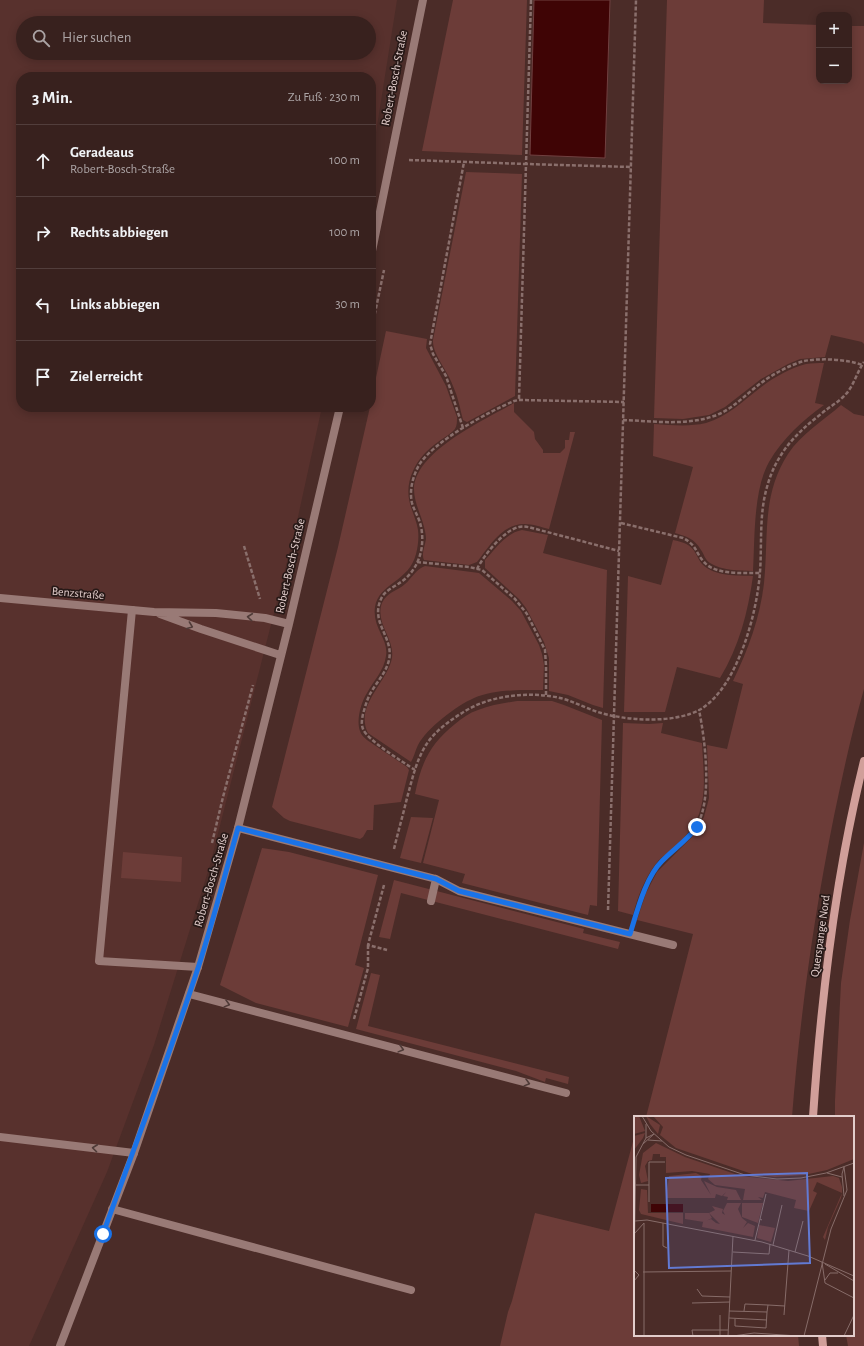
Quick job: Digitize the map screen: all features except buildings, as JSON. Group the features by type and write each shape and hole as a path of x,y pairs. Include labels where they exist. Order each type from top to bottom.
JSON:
{"main road":[{"name":"Querspange Nord","path":"813,1116 817,1057 830,951 844,855 864,761"},
{"path":"822,1336 823,1346"}],"street":[{"name":"Robert-Bosch-Straße","path":"376,231 423,0"},
{"name":"Robert-Bosch-Straße","path":"60,1346 134,1153 198,967 238,828 339,412"},
{"name":"Benzstraße","path":"0,598 154,612 216,613 265,618 288,624"},
{"path":"132,610 99,961 198,967"},
{"name":"Benzstraße","path":"154,612 200,629 280,655"},
{"path":"238,828 436,879 459,891 673,945"},
{"path":"431,901 436,879"},
{"path":"189,994 566,1093"},
{"path":"0,1137 134,1153"},
{"path":"112,1209 411,1290"}],"path":[{"path":"519,400 531,0"},
{"path":"607,928 615,717 636,0"},
{"path":"390,160 631,167"},
{"path":"463,428 446,376 433,354 430,344 464,162"},
{"path":"623,420 693,422 716,416 728,410 775,374 800,363 815,360 844,360 862,365"},
{"path":"350,1036 368,968 368,946 415,770 427,743 439,730 455,717 471,707 486,701 504,697 525,695 561,698 598,712 615,717 630,719 664,719 687,715 699,710 709,703 719,692 734,668 750,626 760,573 763,510 766,489 771,474 785,448 795,436 804,427 846,394 864,362"},
{"path":"415,770 368,737 362,727 362,720 370,694 389,661 390,651 378,617 377,608 381,598 386,592 403,581 415,568 420,555 422,533 412,499 412,484 414,475 419,465 447,439 463,428 505,405 519,400 624,402"},
{"path":"621,523 687,540 695,547 705,563 711,567 727,572 760,573"},
{"path":"477,568 483,558 507,532 519,527 532,528 620,551"},
{"path":"244,546 265,618"},
{"path":"417,562 477,568 488,574 515,599 527,614 545,650 546,696"},
{"path":"212,843 254,682"},
{"path":"630,934 639,904 652,875 661,862 689,838 697,827 702,816 705,803 705,744 699,710"},
{"path":"368,946 387,950"}],"shaded area":[{"path":"0,0 397,0 376,132 376,72 16,72 16,412 321,412 296,526 210,865 154,1045 107,1172 29,1346 0,1346"},
{"path":"453,0 527,0 522,155 422,151"},
{"path":"534,0 610,0 605,158 530,155"},
{"path":"667,0 764,0 763,23 816,25 816,84 852,84 852,26 864,26 864,344 862,342 831,335 825,357 800,359 788,364 761,379 725,407 709,415 683,419 654,418"},
{"path":"466,172 522,174 515,396 467,422 463,420 451,380 433,345"},
{"path":"386,331 427,339 426,348 446,386 457,417 457,422 455,429 434,445 420,459 413,471 409,486 409,495 410,505 418,530 416,554 407,571 382,593 375,607 376,621 385,644 386,656 381,671 363,701 359,717 359,727 361,734 367,740 407,767 409,770 401,802 374,805 373,830 367,830 360,839 290,821 284,818 272,807 338,547 369,412 376,412 376,378"},
{"path":"824,363 815,403 824,405 808,417 780,445 769,462 764,474 757,501 753,571 725,569 715,566 708,562 699,546 693,541 675,533 693,467 653,456 654,424 693,425 706,423 728,413 782,374 806,364"},
{"path":"514,403 514,412 534,432 535,439 543,450 543,453 560,453 565,448 565,440 569,440 570,432 575,432 549,529 524,524 509,528 491,543 477,562 469,565 424,560 423,553 426,534 414,494 417,475 426,462 438,450 454,438"},
{"path":"841,405 854,414 864,416 864,689 834,816 820,891 799,1041 792,1116 646,1116 693,934 637,920 646,893 657,872 691,838 704,817 709,798 707,745 727,749 743,684 733,681 744,658 760,609 764,583 768,517 774,485 779,470 788,454 799,440"},
{"path":"522,530 548,535 543,553 607,570 603,708 568,695 549,691 549,658 544,642 526,608 519,599 485,568 485,560 497,546 511,534"},
{"path":"673,540 689,546 694,551 700,562 713,571 733,575 753,576 742,629 727,666 720,678 677,667 665,712 624,712 628,576 661,585"},
{"path":"425,566 479,573 512,601 521,611 539,645 544,665 543,690 499,692 474,698 443,718 422,738 411,762 368,733 365,723 365,714 372,696 391,662 391,647 381,618 380,611 382,603 389,594 405,584 417,571"},
{"path":"517,701 552,701 602,720 597,906 590,905 588,915 462,883 465,874 423,863 439,800 415,794 420,773 428,755 446,731 466,716 475,711 488,707"},
{"path":"623,723 663,723 661,733 702,743 704,770 703,797 697,820 687,834 654,866 646,879 637,900 633,915 618,911"},
{"path":"411,817 433,818 421,863 400,858"},
{"path":"864,843 864,1346 848,1346 846,1336 854,1336 854,1116 835,1116 841,983 850,920"},
{"path":"262,848 289,852 378,875 355,965 364,968 348,1027 256,1003 220,985"},
{"path":"123,852 182,857 181,882 121,878"},
{"path":"394,880 584,929 583,933 620,942 618,949 401,893 390,939 379,937"},
{"path":"371,973 380,975 368,1026 569,1077 568,1084 546,1078 545,1082 516,1071 356,1029"},
{"path":"634,1138 634,1336 798,1336 799,1346 500,1346 535,1213 609,1231"}],"route":[{"path":"103,1234 163,1072 198,967 238,828 436,879 459,891 630,934 639,904 652,875 661,862 689,838 697,827"}]}
